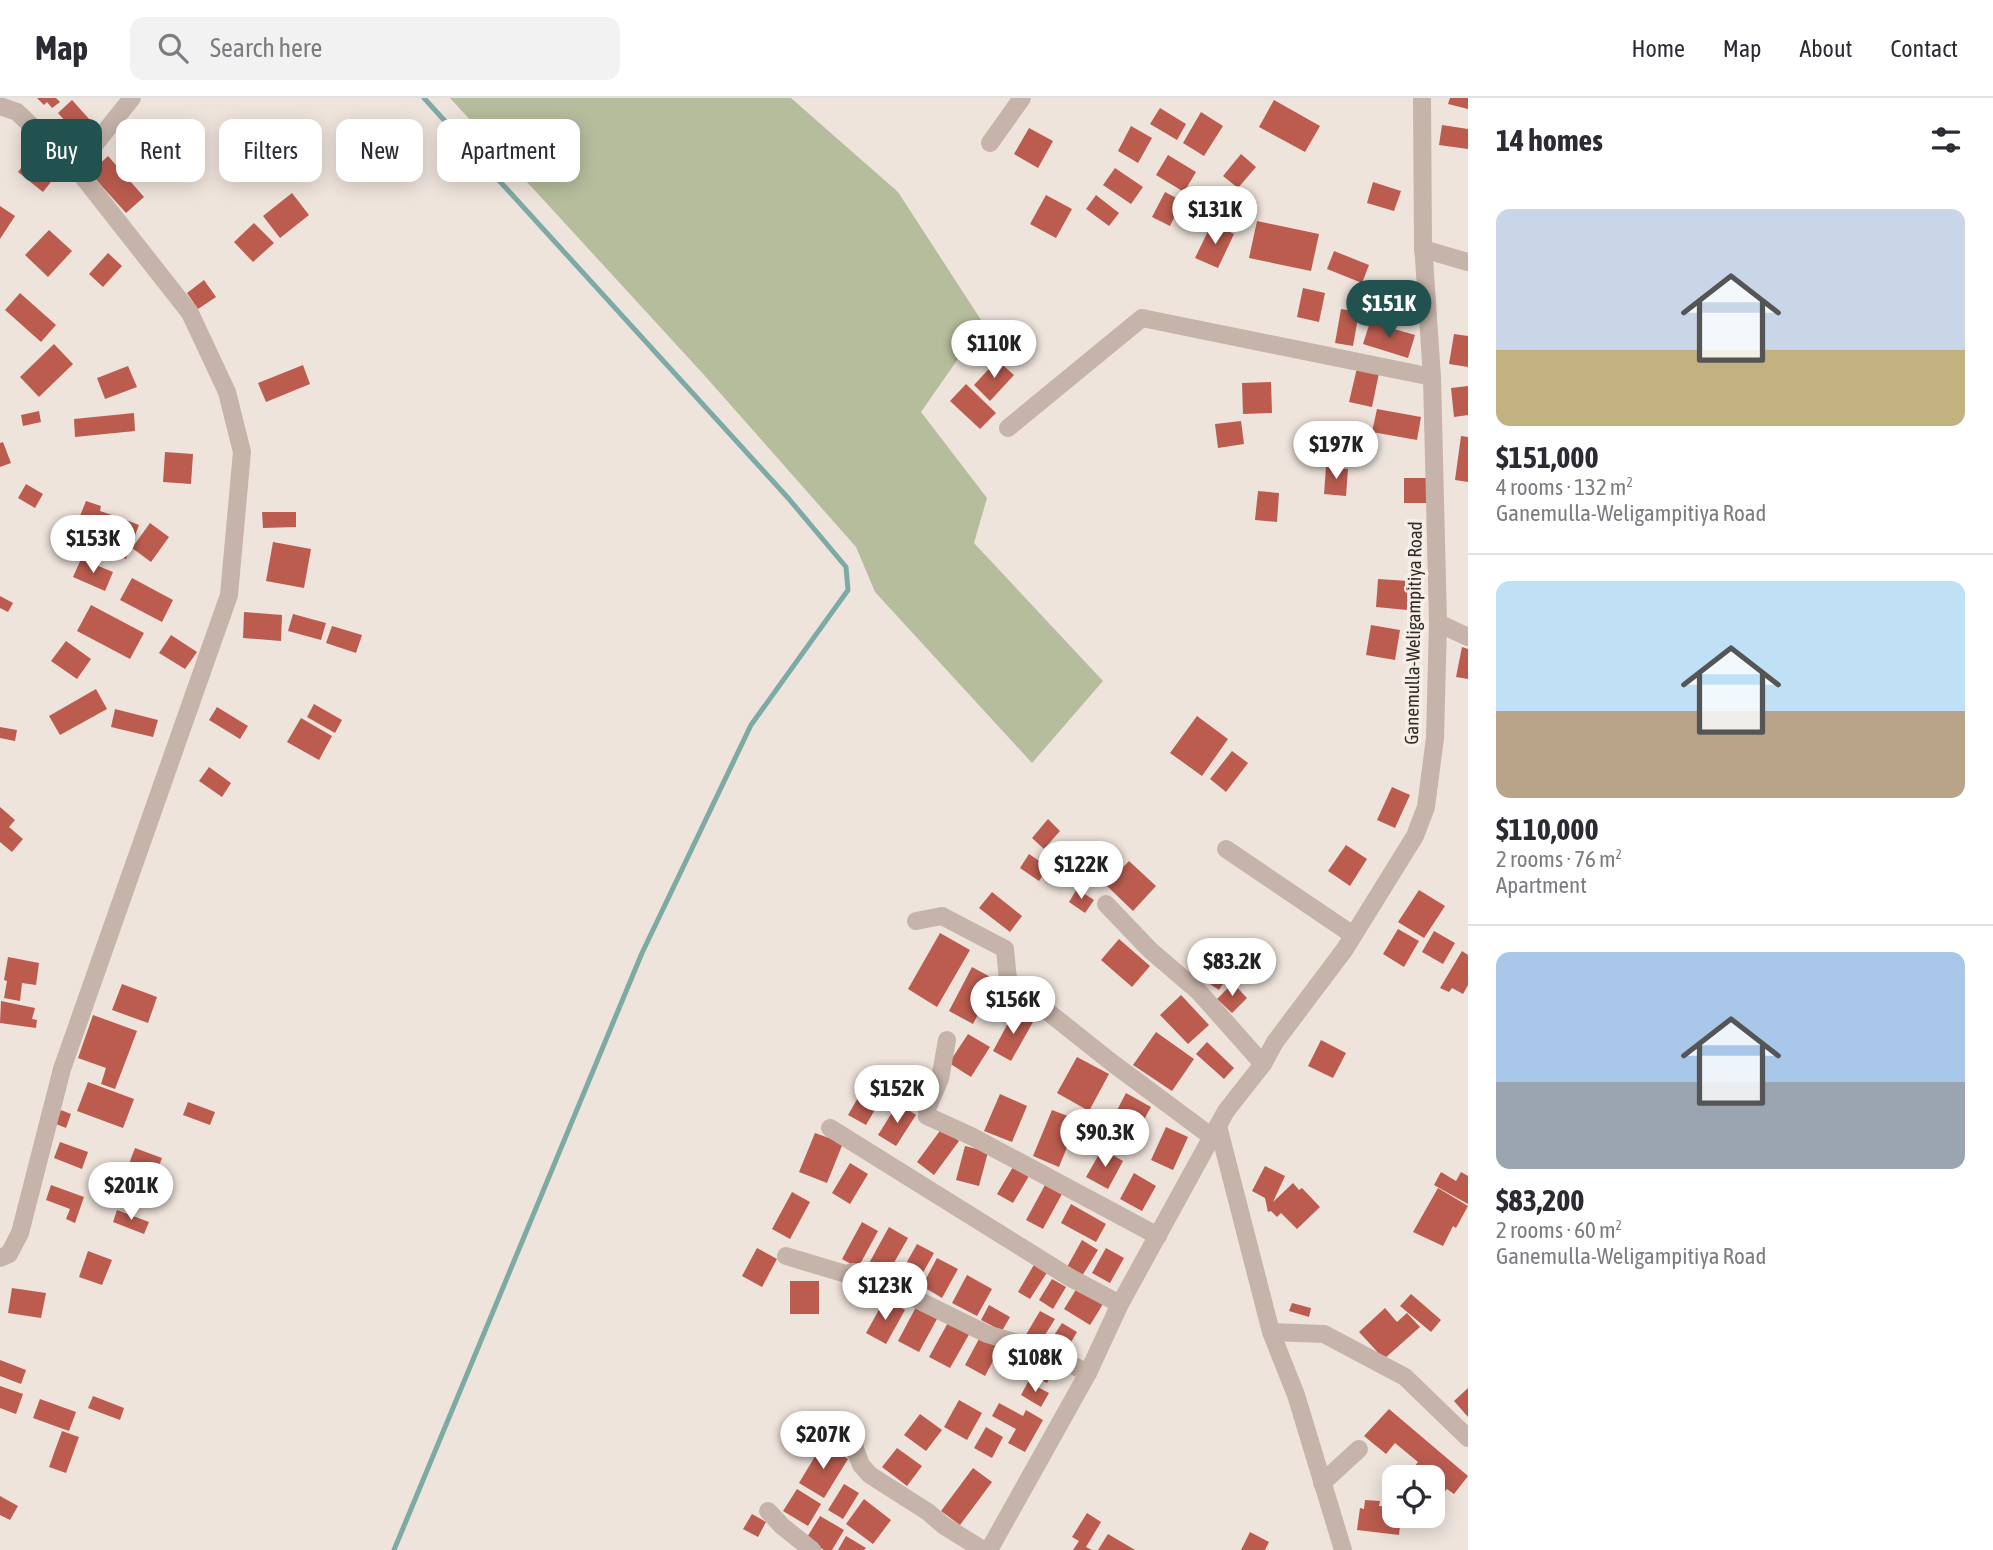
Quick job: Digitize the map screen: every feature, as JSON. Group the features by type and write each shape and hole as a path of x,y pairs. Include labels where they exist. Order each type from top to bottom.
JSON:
{"street":[{"path":"102,136 132,98"},
{"path":"990,143 1022,98"},
{"name":"Ganemulla-Weligampitiya Road","path":"986,1550 1088,1373 1120,1304 1226,1111 1263,1064 1275,1042 1353,935 1415,836 1426,807 1435,738 1438,623 1432,377 1423,249 1422,98"},
{"path":"0,106 17,112 24,119"},
{"path":"0,1258 9,1254 20,1233 62,1069 229,595 242,452 227,392 190,313 87,182"},
{"path":"1423,249 1468,262"},
{"path":"1008,428 1142,318 1432,377"},
{"path":"1438,623 1468,637"},
{"path":"1226,849 1353,935"},
{"path":"1106,904 1150,950 1199,992 1263,1064"},
{"path":"916,920 942,916 1004,949 1008,980 1111,1062 1215,1131 1271,1332 1296,1395 1343,1550"},
{"path":"947,1040 940,1079 927,1109 927,1116 971,1136 1158,1236"},
{"path":"830,1128 1069,1277 1120,1304"},
{"path":"786,1256 846,1274 863,1273 987,1334 1044,1351 1088,1373"},
{"path":"1271,1332 1324,1334 1405,1377 1468,1438"},
{"path":"853,1430 855,1449 861,1465 870,1475 928,1512 943,1525 986,1550"},
{"path":"1322,1483 1359,1449"},
{"path":"768,1511 812,1550"}],"green space":[{"path":"450,98 791,98 898,192 983,323 921,412 987,498 974,543 1103,681 1032,763 875,592 856,547 705,376 527,182 580,182 580,119 469,119"}],"building":[{"path":"37,98 56,98 60,102 52,108 47,102 44,105"},
{"path":"1450,98 1468,98 1468,109 1448,104"},
{"path":"72,100 89,119 63,119 58,113"},
{"path":"1274,100 1320,126 1305,152 1259,127"},
{"path":"1160,108 1186,124 1177,140 1150,124"},
{"path":"1201,112 1223,126 1204,156 1183,143"},
{"path":"1442,125 1468,129 1468,149 1439,145"},
{"path":"1131,126 1152,138 1138,163 1118,151"},
{"path":"1029,128 1053,141 1038,168 1014,154"},
{"path":"1241,154 1256,167 1238,188 1223,176"},
{"path":"1168,155 1196,172 1184,192 1156,175"},
{"path":"108,156 116,165 116,182 131,182 144,197 126,213 98,182 102,182 102,162"},
{"path":"1115,168 1143,187 1131,204 1103,185"},
{"path":"30,182 51,182 43,192"},
{"path":"1373,182 1401,191 1394,211 1367,203"},
{"path":"1165,192 1182,201 1170,226 1152,217"},
{"path":"292,193 309,215 280,238 263,216"},
{"path":"1046,195 1072,209 1056,238 1030,224"},
{"path":"1096,195 1119,213 1109,226 1086,209"},
{"path":"0,206 15,216 0,239"},
{"path":"1257,221 1319,234 1311,271 1249,258"},
{"path":"254,223 274,243 253,262 234,242"},
{"path":"1212,223 1234,234 1218,268 1195,258"},
{"path":"49,230 72,251 48,277 25,255"},
{"path":"1334,251 1369,265 1362,283 1327,269"},
{"path":"108,253 122,266 103,287 89,274"},
{"path":"204,280 216,297 198,309 187,293"},
{"path":"1303,288 1325,293 1319,322 1297,317"},
{"path":"20,293 56,325 41,342 5,310"},
{"path":"1341,309 1359,312 1353,346 1335,343"},
{"path":"1370,322 1415,335 1408,358 1363,344"},
{"path":"1454,334 1468,336 1468,367 1449,364"},
{"path":"54,344 73,364 39,397 20,377"},
{"path":"997,360 1014,375 990,401 974,385"},
{"path":"303,365 310,384 266,402 258,383"},
{"path":"128,366 137,387 105,399 97,378"},
{"path":"1357,368 1379,373 1372,407 1349,402"},
{"path":"1271,382 1272,413 1243,414 1242,383"},
{"path":"966,384 996,413 980,429 950,401"},
{"path":"1468,386 1468,415 1454,417 1451,388"},
{"path":"1377,409 1421,417 1417,440 1372,432"},
{"path":"39,411 41,422 23,426 21,415"},
{"path":"134,413 135,431 75,437 74,419"},
{"path":"1241,421 1244,444 1218,448 1215,424"},
{"path":"1461,436 1468,437 1468,482 1455,480"},
{"path":"3,442 11,463 0,467 0,443"},
{"path":"165,452 193,454 191,484 163,482"},
{"path":"1326,467 1348,469 1346,496 1324,494"},
{"path":"1404,478 1428,478 1428,503 1404,503"},
{"path":"26,484 43,494 35,508 18,498"},
{"path":"1258,491 1279,493 1277,522 1255,520"},
{"path":"86,501 101,506 100,511 112,515 107,529 78,521"},
{"path":"262,512 296,512 296,527 263,528"},
{"path":"114,515 139,525 126,559 100,549"},
{"path":"150,523 169,537 151,562 132,548"},
{"path":"273,542 311,549 304,588 266,581"},
{"path":"81,559 113,572 105,591 73,577"},
{"path":"132,578 173,600 162,622 120,600"},
{"path":"1378,579 1409,581 1407,610 1376,607"},
{"path":"0,596 13,603 8,612 0,608"},
{"path":"91,605 144,633 130,659 77,631"},
{"path":"244,612 282,615 281,641 243,638"},
{"path":"293,614 326,623 321,640 288,631"},
{"path":"1371,625 1400,630 1395,660 1366,655"},
{"path":"332,626 362,635 356,653 326,643"},
{"path":"171,635 197,652 185,669 159,653"},
{"path":"66,641 91,659 77,679 51,661"},
{"path":"1462,647 1468,649 1468,679 1456,677"},
{"path":"96,689 107,709 60,735 49,716"},
{"path":"314,704 342,720 335,733 307,717"},
{"path":"217,707 248,726 240,739 209,720"},
{"path":"115,709 158,720 153,737 111,727"},
{"path":"1197,716 1228,739 1202,776 1170,753"},
{"path":"301,718 332,736 319,760 287,742"},
{"path":"0,727 17,730 15,741 0,738"},
{"path":"1232,751 1248,763 1226,792 1210,779"},
{"path":"209,767 231,783 222,797 199,781"},
{"path":"1392,787 1410,795 1395,828 1377,820"},
{"path":"0,807 15,820 9,827 23,839 12,852 0,842"},
{"path":"1048,819 1060,831 1044,849 1032,838"},
{"path":"1346,845 1367,859 1350,886 1328,871"},
{"path":"1029,854 1048,867 1039,881 1020,868"},
{"path":"1129,861 1156,886 1133,911 1106,885"},
{"path":"1077,889 1094,900 1085,913 1069,902"},
{"path":"1419,890 1445,906 1424,938 1398,922"},
{"path":"992,892 1022,916 1010,932 979,908"},
{"path":"1398,929 1419,941 1404,967 1383,954"},
{"path":"1434,931 1455,943 1443,964 1422,952"},
{"path":"940,933 970,950 937,1007 908,989"},
{"path":"1119,939 1150,966 1132,987 1101,960"},
{"path":"1462,951 1468,955 1468,985 1463,994 1452,988 1449,992 1440,988"},
{"path":"8,957 39,963 36,985 22,983 20,1001 4,998"},
{"path":"972,967 996,980 973,1024 949,1011"},
{"path":"1213,967 1228,976 1219,990 1204,980"},
{"path":"1233,983 1247,998 1232,1013 1217,999"},
{"path":"122,984 157,997 148,1023 112,1010"},
{"path":"1181,995 1209,1025 1188,1044 1160,1015"},
{"path":"1,1001 35,1008 32,1019 37,1020 36,1028 0,1023"},
{"path":"1014,1012 1033,1022 1011,1061 993,1051"},
{"path":"93,1015 137,1031 115,1089 101,1084 106,1068 78,1058"},
{"path":"1156,1032 1194,1059 1172,1091 1133,1065"},
{"path":"968,1034 990,1047 971,1077 949,1063"},
{"path":"1321,1040 1346,1053 1333,1078 1308,1066"},
{"path":"1207,1042 1234,1068 1224,1079 1196,1054"},
{"path":"1077,1057 1109,1074 1089,1111 1057,1093"},
{"path":"88,1082 134,1099 123,1128 77,1111"},
{"path":"866,1084 884,1094 866,1125 848,1115"},
{"path":"1126,1093 1151,1107 1127,1150 1103,1137"},
{"path":"1000,1094 1027,1106 1012,1142 984,1131"},
{"path":"188,1102 215,1112 210,1125 183,1115"},
{"path":"898,1103 916,1115 896,1146 878,1135"},
{"path":"61,1110 71,1114 66,1128 56,1124"},
{"path":"1052,1110 1078,1120 1059,1167 1033,1156"},
{"path":"1166,1127 1188,1137 1173,1170 1151,1160"},
{"path":"942,1128 959,1141 934,1175 917,1162"},
{"path":"815,1133 843,1143 827,1183 799,1172"},
{"path":"60,1142 88,1152 82,1169 54,1158"},
{"path":"965,1146 988,1152 979,1186 956,1180"},
{"path":"135,1148 162,1158 146,1200 119,1190"},
{"path":"1102,1149 1123,1161 1108,1189 1086,1177"},
{"path":"850,1163 868,1174 850,1204 832,1193"},
{"path":"1265,1166 1285,1176 1273,1202 1293,1183 1299,1190 1302,1188 1320,1207 1297,1229 1281,1213 1277,1217 1271,1211 1268,1212 1265,1198 1252,1191"},
{"path":"1013,1167 1029,1176 1013,1203 997,1194"},
{"path":"1441,1172 1456,1181 1461,1172 1468,1176 1468,1204 1434,1185"},
{"path":"1134,1173 1156,1186 1142,1211 1120,1199"},
{"path":"51,1185 84,1197 75,1223 66,1219 70,1209 46,1200"},
{"path":"1045,1185 1062,1194 1043,1229 1026,1220"},
{"path":"1438,1188 1468,1206 1456,1228 1453,1226 1443,1246 1413,1232"},
{"path":"792,1192 810,1202 790,1239 772,1229"},
{"path":"1071,1204 1106,1224 1096,1242 1061,1223"},
{"path":"117,1210 149,1222 144,1234 113,1222"},
{"path":"862,1222 878,1231 858,1268 842,1259"},
{"path":"889,1227 908,1238 887,1275 868,1265"},
{"path":"1082,1240 1098,1250 1082,1276 1067,1267"},
{"path":"917,1244 934,1253 916,1285 899,1276"},
{"path":"757,1248 777,1259 762,1287 742,1276"},
{"path":"1106,1248 1124,1258 1110,1283 1092,1273"},
{"path":"88,1251 112,1260 102,1285 79,1277"},
{"path":"937,1258 958,1269 942,1298 922,1286"},
{"path":"1035,1263 1048,1271 1030,1299 1018,1292"},
{"path":"967,1275 992,1289 977,1316 952,1303"},
{"path":"1052,1279 1066,1287 1053,1309 1039,1300"},
{"path":"790,1281 819,1281 819,1314 790,1314"},
{"path":"12,1288 46,1293 41,1318 8,1313"},
{"path":"1077,1288 1103,1304 1090,1325 1064,1309"},
{"path":"1411,1294 1441,1320 1431,1332 1400,1306"},
{"path":"885,1299 905,1310 886,1344 866,1333"},
{"path":"1292,1303 1311,1308 1309,1317 1289,1311"},
{"path":"989,1305 1010,1317 1002,1331 981,1320"},
{"path":"916,1307 937,1319 919,1352 898,1341"},
{"path":"1385,1308 1397,1322 1407,1313 1420,1327 1384,1359 1359,1332"},
{"path":"1040,1311 1055,1319 1038,1346 1024,1338"},
{"path":"950,1319 971,1331 950,1368 929,1357"},
{"path":"1062,1323 1077,1332 1063,1356 1047,1346"},
{"path":"980,1337 1000,1348 985,1376 965,1365"},
{"path":"1040,1352 1058,1363 1047,1383 1029,1373"},
{"path":"0,1360 26,1370 21,1384 0,1376"},
{"path":"1028,1382 1049,1393 1041,1407 1021,1395"},
{"path":"0,1386 23,1394 16,1414 0,1408"},
{"path":"1468,1388 1468,1417 1454,1401"},
{"path":"93,1396 124,1408 120,1420 88,1408"},
{"path":"40,1399 76,1412 69,1431 33,1418"},
{"path":"959,1400 982,1413 967,1440 944,1427"},
{"path":"999,1403 1023,1416 1026,1410 1043,1420 1025,1452 1008,1443 1016,1429 992,1416"},
{"path":"1389,1409 1468,1476 1454,1494 1447,1489 1445,1491 1445,1465 1416,1465 1418,1462 1395,1443 1386,1454 1364,1436"},
{"path":"920,1414 942,1430 926,1451 904,1435"},
{"path":"986,1427 1003,1437 992,1458 974,1448"},
{"path":"62,1431 79,1437 66,1473 49,1467"},
{"path":"823,1443 848,1459 824,1498 799,1483"},
{"path":"897,1448 922,1466 907,1486 882,1467"},
{"path":"973,1468 992,1482 960,1525 941,1511"},
{"path":"844,1484 859,1493 843,1519 828,1510"},
{"path":"797,1489 821,1504 808,1526 783,1511"},
{"path":"0,1496 18,1506 10,1520 0,1515"},
{"path":"864,1499 891,1520 873,1544 846,1524"},
{"path":"1365,1500 1380,1501 1382,1528 1400,1528 1399,1535 1357,1530 1360,1508 1364,1509"},
{"path":"1087,1513 1101,1522 1086,1547 1092,1550 1073,1550 1079,1541 1072,1537"},
{"path":"752,1514 766,1522 758,1537 743,1529"},
{"path":"820,1516 844,1530 832,1550 824,1550 806,1539"},
{"path":"1250,1532 1269,1542 1265,1550 1241,1550"},
{"path":"1108,1534 1135,1550 1098,1550"},
{"path":"846,1536 866,1548 838,1550"}],"waterway":[{"path":"394,1550 642,953 751,725 848,590 846,567 789,499 424,98"}]}
